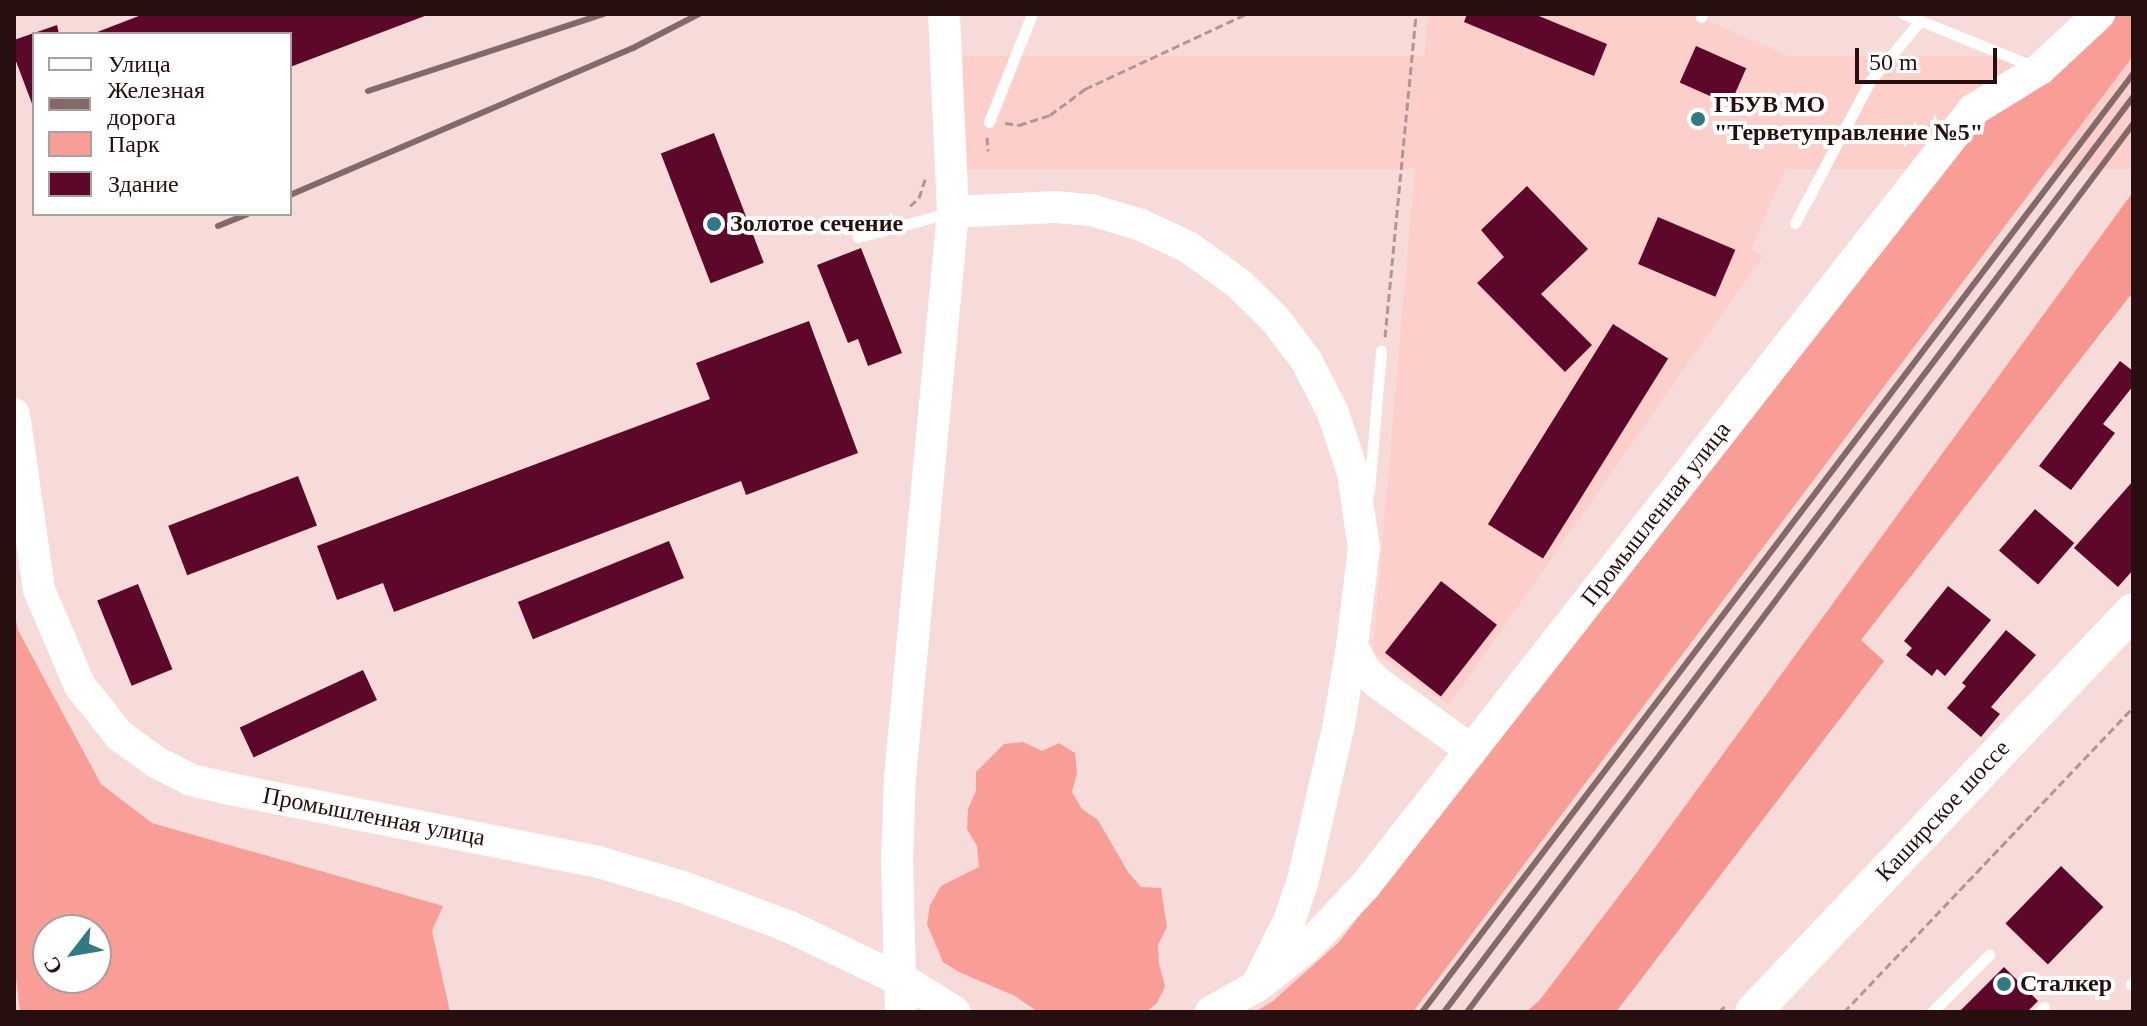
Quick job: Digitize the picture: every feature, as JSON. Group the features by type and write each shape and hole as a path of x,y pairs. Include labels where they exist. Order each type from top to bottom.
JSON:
{"main road":[{"name":"Каширское шоссе","path":"1753,1012 2133,611"},
{"name":"Каширское шоссе","path":"1780,1012 2133,637"}],"street":[{"path":"901,1012 897,862 900,777 953,212 944,14"},
{"name":"Промышленная улица","path":"1211,1012 1257,986 1327,928 1365,886 1973,110 2040,69 2099,14"},
{"path":"953,212 1055,207 1091,210 1141,225 1188,247 1238,283 1291,339 1333,413 1353,473 1364,548 1352,646 1339,724 1303,880 1290,919 1257,986"},
{"name":"Промышленная улица","path":"14,414 39,590 80,686 120,736 156,762 191,780 595,861 683,887 790,927 913,986 955,1012"},
{"path":"1352,646 1363,668 1378,683 1471,750"}],"lane":[{"path":"989,122 1032,14"},
{"path":"1904,14 2040,69"},
{"path":"1795,223 1870,81 1920,21"},
{"path":"858,237 953,212"},
{"path":"1364,548 1381,351"},
{"path":"1932,1012 1989,955"}],"path":[{"path":"989,122 1019,125 1050,115 1085,89 1246,14"},
{"path":"1381,351 1388,328 1416,14"},
{"path":"900,226 905,210 919,198 926,175"},
{"path":"1844,1012 2133,707"}],"shaded area":[{"path":"1428,14 1694,14 1827,74 1751,249 1763,256 1449,705 1373,651"},
{"path":"936,56 2133,56 2133,169 936,169"},
{"path":"2133,192 2133,292 1861,640 1884,661 1616,1012 1526,1012 1539,1001 1637,872"}],"green space":[{"path":"2099,14 2133,14 2133,56 1413,1012 1255,1012 1273,1001 1339,942 1980,118"},
{"path":"14,611 18,630 101,784 152,823 443,906 432,931 450,1012 20,1012 14,961"},
{"path":"1023,742 1042,751 1059,743 1075,753 1077,773 1072,792 1082,809 1098,820 1128,872 1141,887 1161,888 1167,927 1158,945 1165,986 1157,1003 1146,1012 1038,1012 1015,996 943,962 927,924 930,905 941,886 979,867 977,846 967,829 968,809 976,791 976,772 1004,744"}],"building":[{"path":"144,14 430,14 292,66 292,32 97,32"},
{"path":"1467,14 1534,14 1607,44 1594,76 1464,22"},
{"path":"57,25 59,32 37,32"},
{"path":"32,34 32,104 14,56 14,40"},
{"path":"1696,46 1746,68 1730,105 1680,83"},
{"path":"714,133 764,263 711,283 661,153"},
{"path":"1527,186 1588,249 1541,294 1592,345 1565,372 1477,283 1504,257 1481,230"},
{"path":"1658,217 1735,250 1715,297 1638,264"},
{"path":"861,248 902,353 868,366 858,339 848,343 817,265"},
{"path":"809,321 858,453 746,495 741,481 394,612 383,583 337,600 317,546 710,399 696,363"},
{"path":"1613,324 1668,358 1543,559 1488,524"},
{"path":"2120,361 2133,371 2133,386 2103,424 2115,433 2071,490 2039,466"},
{"path":"298,476 317,525 187,575 168,526"},
{"path":"2133,481 2133,570 2118,587 2074,548"},
{"path":"2035,509 2074,543 2038,585 1999,551"},
{"path":"669,541 684,578 533,639 518,602"},
{"path":"1441,581 1497,625 1441,696 1385,653"},
{"path":"138,584 172,669 132,686 97,600"},
{"path":"1948,586 1991,620 1945,676 1937,669 1932,676 1906,655 1912,648 1904,641"},
{"path":"2006,630 2036,655 1991,707 2000,714 1981,737 1947,708 1966,686 1962,683"},
{"path":"363,670 377,700 254,757 240,727"},
{"path":"2061,866 2103,907 2048,965 2005,924"},
{"name":"Сталкер","path":"2004,967 2038,1001 2027,1012 1959,1012"}],"railway":[{"path":"368,91 604,14"},
{"path":"292,194 633,48 699,14"},
{"path":"1422,1012 2133,74"},
{"path":"1444,1012 2133,97"},
{"path":"1467,1012 2133,124"},
{"path":"218,226 242,216"}],"place":[{"name":"ГБУВ МО \"Терветуправление №5\"","path":"1698,119"},
{"name":"Золотое сечение","path":"714,224"},
{"name":"Сталкер","path":"2004,984"}]}
